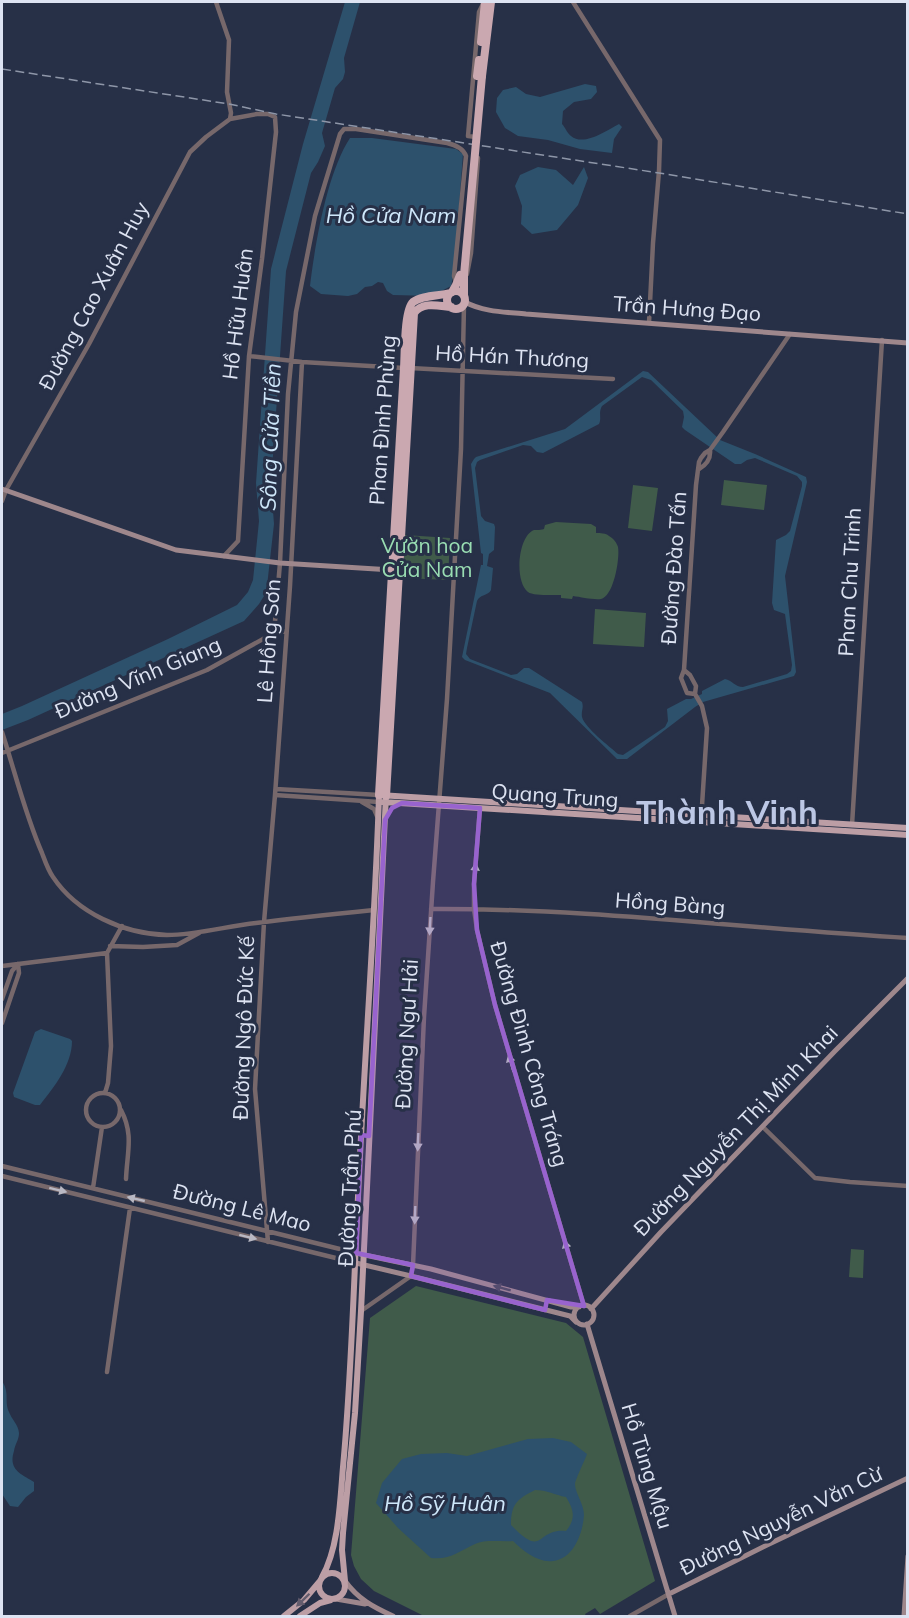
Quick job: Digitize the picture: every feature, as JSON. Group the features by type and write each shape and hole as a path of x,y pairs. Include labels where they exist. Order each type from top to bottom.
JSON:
{"highway":[{"path":"462,275 448,297 448,302 452,307 458,308 464,298 462,275 484,2"},
{"path":"479,76 491,2"},
{"path":"453,290 459,291 464,298"},
{"name":"Phan Đình Phùng","path":"382,799 407,368 408,312 410,306 420,299 453,290"},
{"name":"Phan Đình Phùng","path":"407,368 414,314 417,309 427,305 452,307"},
{"name":"Phan Đình Phùng","path":"395,580 392,570 401,478"}],"main road":[{"name":"Trần Hưng Đạo","path":"464,298 474,307 526,314 908,343"},
{"path":"4,490 176,550 280,563 392,570"},
{"path":"382,820 402,800 393,792 384,776"},
{"name":"Quang Trung","path":"382,799 852,828 908,835"},
{"name":"Đường Trần Phú","path":"345,1581 342,1550 344,1489 353,1382 365,1135 364,1084 371,1018 382,799"},
{"name":"Quang Trung","path":"852,828 908,828"},
{"name":"Đường Nguyễn Thị Minh Khai","path":"591,1309 661,1232 840,1045 908,978"},
{"name":"Đường Trần Phú","path":"365,1135 371,1084 371,1018"},
{"path":"364,1084 371,1084"},
{"name":"Đường Lê Mao","path":"360,1254 413,1265 571,1306 582,1306"},
{"name":"Đường Trần Phú","path":"353,1382 361,1311 359,1264"},
{"name":"Đường Lê Mao","path":"359,1264 570,1316 576,1322"},
{"path":"544,1310 547,1300"},
{"path":"582,1306 591,1309 593,1318 591,1322 581,1325 576,1322 574,1312 582,1306"},
{"name":"Hồ Tùng Mậu","path":"587,1324 675,1617"},
{"name":"Đường Nguyễn Văn Cừ","path":"669,1594 908,1478"},
{"name":"Đường Trần Phú","path":"284,1617 304,1600 329,1565 344,1489"},
{"path":"904,1617 908,1556"},
{"path":"369,1605 327,1599 319,1589 321,1579 330,1573 342,1577 360,1598 393,1617"},
{"path":"300,1617 320,1604 343,1594 345,1581"}],"street":[{"path":"216,2 229,40 227,92 230,119"},
{"path":"484,2 479,12 468,136 473,137 480,137 489,15"},
{"path":"573,2 660,140 649,323"},
{"name":"Hồ Hữu Huân","path":"224,556 238,541 249,356 261,268 276,119 268,114 250,114 230,119"},
{"name":"Đường Cao Xuân Huy","path":"2,501 4,490 89,344 189,155 206,137 230,119"},
{"path":"274,633 280,563 289,361 312,228 326,175 341,132 346,129 356,129 447,143 458,146 466,156 453,290"},
{"name":"Đường Ngư Hải","path":"411,1276 431,909 461,449 464,298 471,253 478,158 466,156"},
{"name":"Đường Đào Tấn","path":"701,818 707,728 700,704 695,695 685,690 681,678 684,670 696,485 701,458 718,438 790,334"},
{"name":"Phan Chu Trinh","path":"852,828 882,340"},
{"name":"Hồ Hán Thương","path":"249,356 302,362 613,379"},
{"name":"Lê Hồng Sơn","path":"264,922 276,795 302,362"},
{"name":"Đường Vĩnh Giang","path":"2,753 207,670 274,633 286,631"},
{"name":"Đường Đào Tấn","path":"684,670 696,686 695,695"},
{"path":"2,733 34,835 52,876 66,893 85,909 108,921 135,930 166,935 264,922 377,911"},
{"path":"276,795 359,797 374,790 384,776"},
{"path":"276,789 382,799"},
{"path":"314,791 314,797"},
{"path":"359,797 370,805 382,820"},
{"name":"Đường Đinh Công Tráng","path":"480,804 474,884 477,929 495,1005 582,1306"},
{"name":"Hồng Bàng","path":"431,909 474,909 711,922 833,934 908,938"},
{"name":"Đường Ngô Đức Kế","path":"264,922 255,1089 268,1242"},
{"path":"105,1093 111,1046 106,953 122,926"},
{"path":"110,946 177,945 202,932"},
{"path":"2,966 106,953"},
{"path":"2,999 12,970 18,964"},
{"path":"2,1023 19,973 18,964"},
{"path":"120,1107 120,1113 115,1122 102,1127 90,1121 86,1110 90,1100 99,1094 105,1093 115,1098 120,1107 128,1130 130,1143 126,1179"},
{"path":"93,1188 102,1127"},
{"path":"763,1127 815,1178 908,1186"},
{"name":"Đường Lê Mao","path":"2,1166 360,1254"},
{"name":"Đường Lê Mao","path":"2,1176 359,1264"},
{"path":"107,1372 130,1208"},
{"path":"361,1311 411,1276"},
{"path":"630,1617 669,1594"}],"highlighted area":[{"path":"402,803 480,808 474,884 477,930 495,1005 584,1306 547,1300 545,1310 411,1276 413,1265 356,1253 361,1135 369,1136 385,820 392,808"}],"green space":[{"path":"724,480 767,485 764,510 721,505"},
{"path":"633,485 658,488 652,531 628,528"},
{"path":"556,522 591,524 596,527 596,533 606,534 616,542 617,567 613,584 606,596 601,599 591,599 573,596 572,599 561,598 561,595 528,592 521,579 520,569 521,549 524,541 534,530 544,529 545,525"},
{"name":"Vườn hoa Cửa Nam","path":"405,535 450,538 448,580 403,578"},
{"path":"595,609 646,613 644,647 593,644"},
{"path":"851,1249 864,1250 863,1278 849,1277"},
{"path":"416,1286 566,1323 583,1337 655,1581 600,1614 595,1608 585,1614 586,1616 424,1616 374,1591 361,1579 351,1555 370,1318"}],"water":[{"name":"Sông Cửa Tiền","path":"345,2 360,2 344,58 343,79 335,88 322,133 325,146 311,173 286,271 271,484 274,524 264,596 244,621 2,730 2,714 168,639 237,605 248,592 253,580 259,521 256,483 271,269 303,144"},
{"path":"585,84 596,86 597,92 591,99 574,102 563,111 562,124 571,136 582,140 589,139 619,124 622,127 614,139 612,153 518,136 505,128 496,112 497,98 503,90 516,87 526,94 540,97"},
{"name":"Hồ Cửa Nam","path":"350,138 372,138 456,149 463,154 451,286 432,296 393,295 387,291 383,283 378,282 365,287 357,294 348,296 321,294 310,286 315,250 329,189"},
{"path":"538,167 556,170 573,185 584,167 588,178 578,205 557,230 532,234 521,224 522,206 515,186 520,175"},
{"path":"643,371 648,372 720,440 806,477 807,482 785,576 796,672 794,676 703,702 627,759 617,759 550,693 462,657 481,565 483,565 471,464 476,457 565,429","holes":["642,377 651,380 683,411 682,427 735,464 755,458 797,476 802,482 790,531 776,540 772,603 774,610 785,614 792,665 791,671 787,674 743,687 725,679 702,691 702,694 667,709 668,721 665,727 623,755 618,754 598,737 584,721 582,702 529,668 524,668 517,674 511,675 470,659 466,654 477,601 491,590 493,568 487,566 489,554 494,550 495,527 481,516 475,468 480,460 523,445 531,446 537,452 543,453 599,424 602,406"]},
{"path":"41,1029 72,1041 66,1067 40,1105 35,1105 14,1097 13,1093 35,1032"},
{"path":"2,1381 6,1389 10,1415 19,1433 13,1457 14,1467 20,1474 34,1482 34,1491 18,1507 10,1506 2,1494"},
{"name":"Hồ Sỹ Huân","path":"553,1438 571,1442 587,1454 575,1484 584,1511 582,1529 572,1550 560,1559 547,1561 536,1558 513,1541 479,1542 449,1556 431,1558 398,1528 376,1503 382,1483 402,1459 421,1454 447,1453 467,1456 528,1439","holes":["535,1490 566,1497 571,1506 573,1518 566,1531 556,1531 535,1541 522,1535 511,1525 512,1512 516,1503"]}],"railway":[{"path":"2,69 908,214"}],"district":[{"name":"Thành Vinh","path":"727,812"}]}
